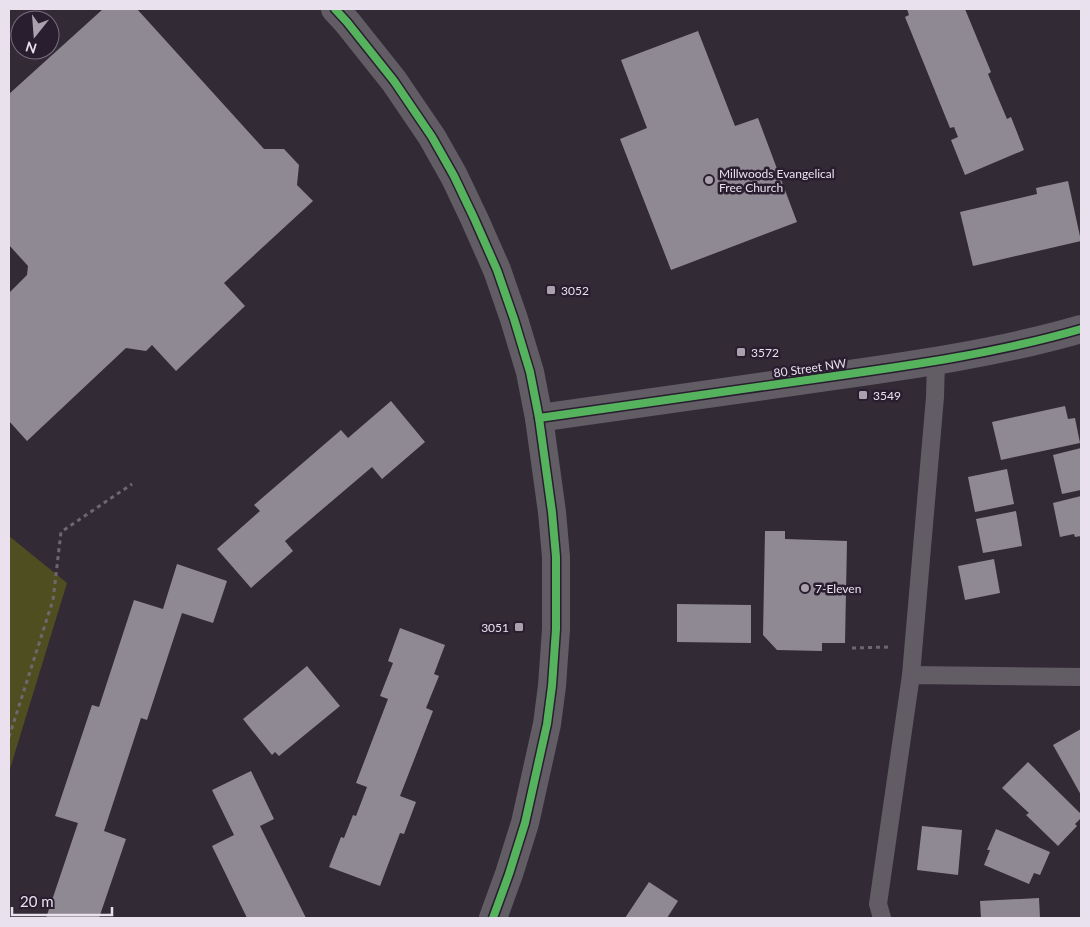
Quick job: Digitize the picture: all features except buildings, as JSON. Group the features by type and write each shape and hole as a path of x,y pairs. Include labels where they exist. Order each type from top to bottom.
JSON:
{"street":[{"path":"335,9 394,81 432,137 454,176 497,270 530,372 539,418 552,512 556,558 556,629 552,686 547,724 525,823 493,918"},
{"name":"80 Street NW","path":"539,418 936,361 992,351 1081,329"}],"lane":[{"path":"882,918 878,904 912,675 936,397 936,361"},
{"path":"912,675 1081,677"}],"path":[{"path":"9,737 53,600 61,532 132,484"},
{"path":"852,648 894,647"}],"shaded area":[{"path":"9,536 67,583 9,772"}],"cycle path":[{"path":"335,9 394,81 432,137 454,176 497,270 530,372 539,418 556,557 556,629 552,686 547,724 525,823 493,918"},
{"path":"539,418 924,363 987,352 1081,329"}],"place":[{"name":"Millwoods Evangelical Free Church","path":"709,180"},
{"name":"3052","path":"551,290"},
{"name":"3572","path":"741,352"},
{"name":"3549","path":"863,395"},
{"name":"7-Eleven","path":"805,588"},
{"name":"3051","path":"519,627"}]}
